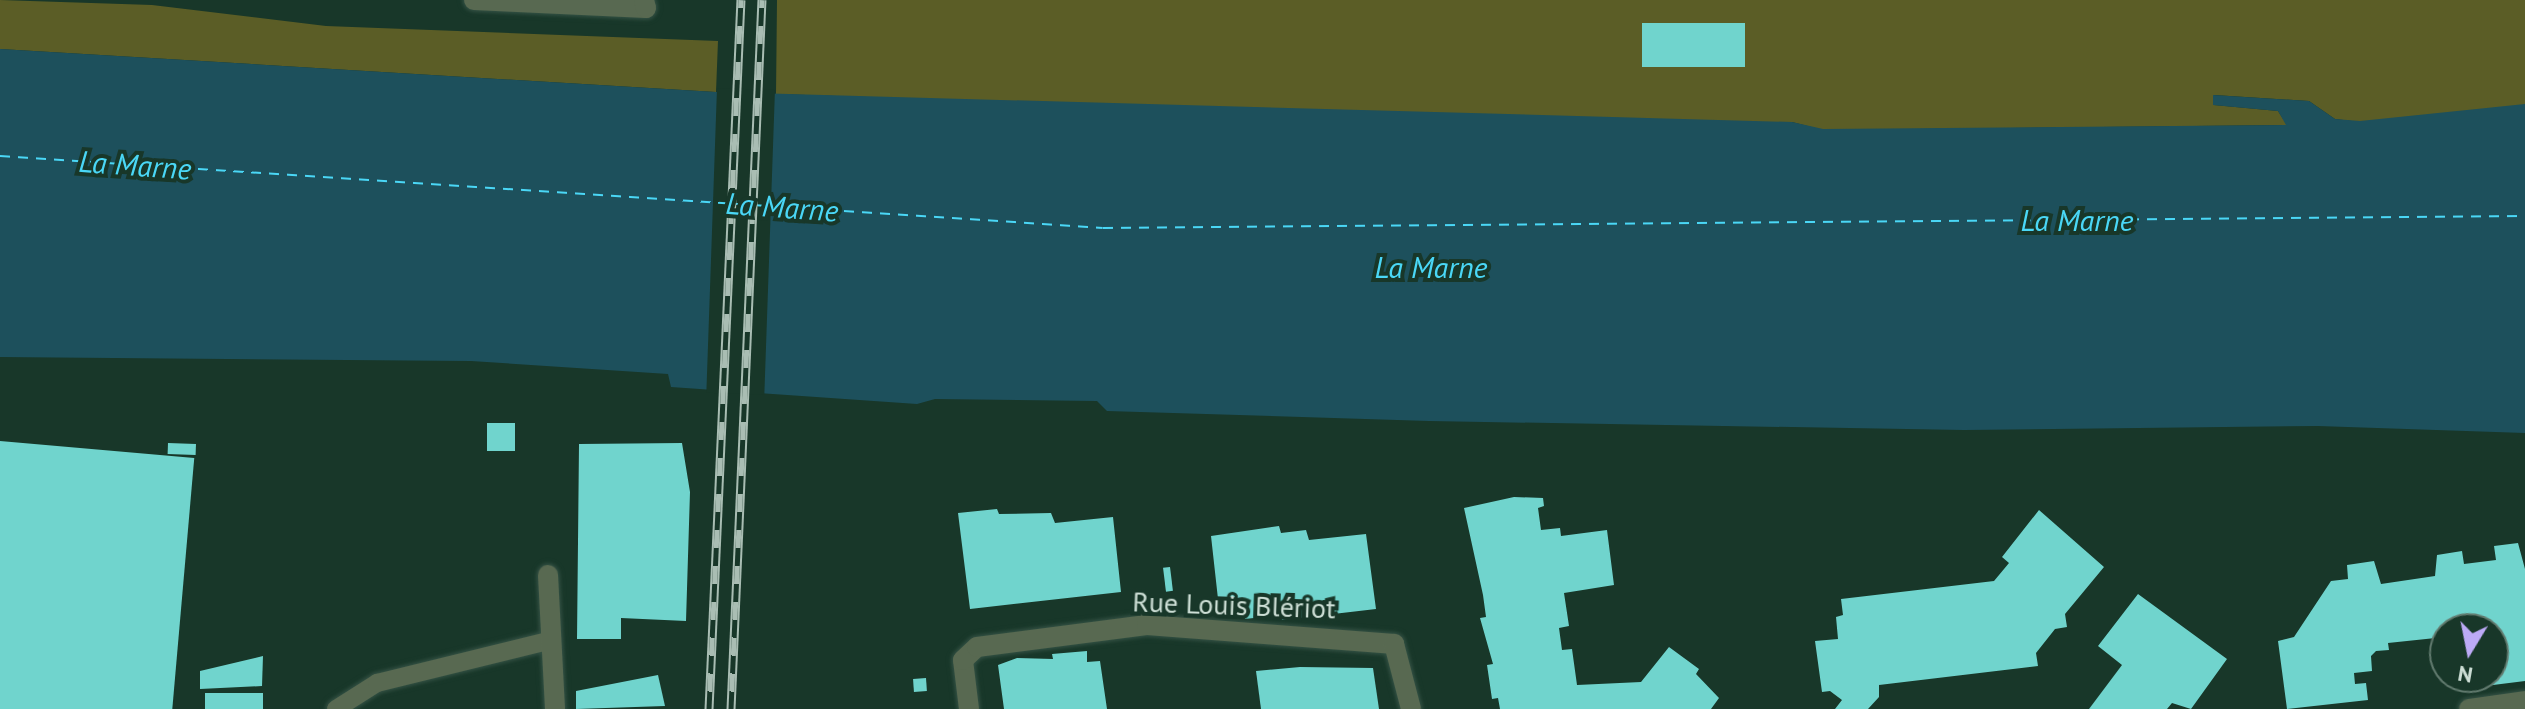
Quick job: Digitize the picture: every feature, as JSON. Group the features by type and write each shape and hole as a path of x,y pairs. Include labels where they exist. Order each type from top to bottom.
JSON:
{"street":[{"path":"474,0 645,4"},
{"path":"548,575 548,641 555,709"},
{"name":"Rue Louis Blériot","path":"969,709 963,660 977,647 1147,625 1394,644 1411,709"},
{"path":"2469,709 2525,701"}],"lane":[{"path":"336,709 377,683 548,641"}],"shaded area":[{"path":"0,0 152,5 326,26 718,41 716,92 0,49"},
{"path":"777,0 2525,0 2525,107 2360,122 2335,119 2309,101 2214,95 2214,105 2278,111 2287,125 1823,130 1792,122 1619,122 776,94"}],"water":[{"name":"La Marne","path":"0,49 716,92 1792,122 1823,129 2286,125 2278,111 2213,105 2213,95 2309,101 2335,119 2360,121 2525,104 2525,433 2318,426 1964,430 1429,421 1107,411 1097,401 935,399 917,404 671,387 668,374 471,361 0,357"}],"pier":[{"path":"717,88 775,90 764,395 706,393"}],"building":[{"path":"1642,23 1745,23 1745,67 1642,67"},
{"path":"487,423 515,423 515,451 487,451"},
{"path":"0,441 194,458 172,709 0,709"},
{"path":"168,443 196,444 196,455 168,454"},
{"path":"682,443 690,492 686,621 621,618 621,639 577,639 579,444"},
{"path":"1514,497 1543,498 1544,506 1538,508 1541,530 1560,528 1561,536 1607,530 1614,585 1564,593 1569,626 1559,628 1562,650 1572,649 1577,685 1641,682 1669,647 1699,669 1696,674 1719,698 1711,709 1500,709 1498,698 1492,699 1487,665 1493,664 1480,618 1486,617 1483,595 1464,508"},
{"path":"997,509 999,514 1051,513 1055,523 1113,517 1121,592 970,609 958,513"},
{"path":"2039,510 2104,567 2065,614 2067,627 2055,629 2036,653 2038,666 1879,685 1879,697 1868,709 1835,709 1842,700 1830,691 1822,692 1815,641 1838,639 1836,617 1843,615 1841,599 1994,581 2009,563 2002,557"},
{"path":"1279,526 1281,533 1306,530 1309,540 1366,534 1376,609 1282,620 1281,615 1245,619 1243,610 1219,608 1211,536"},
{"path":"2518,543 2525,569 2525,681 2509,683 2509,613 2429,613 2429,639 2388,643 2389,650 2376,651 2371,656 2372,671 2354,673 2355,684 2366,683 2368,700 2287,709 2278,641 2294,637 2331,581 2348,579 2347,565 2374,561 2381,584 2435,576 2437,555 2462,551 2464,564 2496,560 2494,546"},
{"path":"1170,567 1173,591 1166,592 1163,568"},
{"path":"2138,594 2227,659 2191,709 2172,703 2167,709 2089,709 2122,665 2098,646"},
{"path":"1087,651 1087,662 1100,661 1107,709 1004,709 998,665 1017,658 1053,659 1052,654"},
{"path":"263,656 262,686 200,689 200,671"},
{"path":"1300,667 1373,668 1379,709 1261,709 1256,671"},
{"path":"658,675 665,706 576,709 576,691"},
{"path":"926,678 927,691 914,692 913,679"},
{"path":"205,693 263,693 263,709 205,709"}],"ferry route":[{"path":"0,156 1103,228 2525,216"}],"railway":[{"path":"709,709 741,0"},
{"path":"731,709 762,0"}]}
